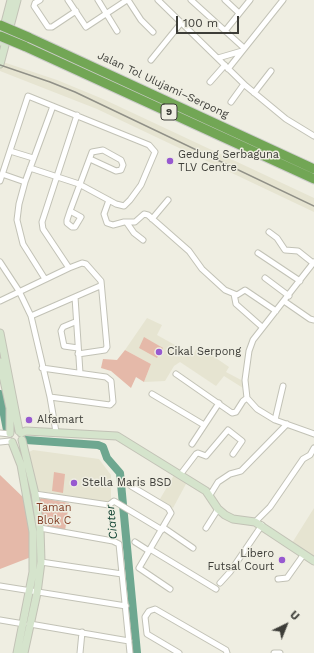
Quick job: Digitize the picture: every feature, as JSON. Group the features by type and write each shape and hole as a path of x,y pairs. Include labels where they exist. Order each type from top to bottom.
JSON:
{"highway":[{"name":"Jalan Tol Ulujami–Serpong","path":"3,31 28,37 314,169"},
{"name":"Jalan Tol Ulujami–Serpong","path":"3,31 24,46 314,179"}],"street":[{"path":"0,42 11,0"},
{"path":"0,64 3,31 17,0"},
{"path":"40,0 35,3 34,6 48,27 52,27 76,11"},
{"path":"68,0 85,27 128,0 141,20 153,32"},
{"path":"98,0 117,31"},
{"path":"158,0 254,93 286,118 314,136"},
{"path":"191,0 225,31 243,50"},
{"path":"225,0 239,13"},
{"path":"225,31 250,0"},
{"path":"210,82 243,50 283,0"},
{"path":"151,60 181,23"},
{"path":"218,58 243,50"},
{"path":"254,93 271,71"},
{"path":"231,102 244,84"},
{"path":"0,181 4,164 28,96 77,115 153,148 154,152 146,173 130,200 124,206 120,206 79,184 30,168"},
{"path":"45,279 23,244 17,228 17,212 33,158 53,106"},
{"path":"69,268 42,225 43,216 77,115"},
{"path":"10,150 33,158"},
{"path":"70,211 92,152 99,150 121,160 123,165 121,170 116,171 90,159"},
{"path":"0,159 4,164"},
{"path":"2,174 25,182"},
{"path":"109,200 104,214 107,223 113,225 137,222 146,214 189,251 198,265 225,290 238,295 245,290 276,311"},
{"path":"152,219 168,200"},
{"path":"127,223 134,234 143,240"},
{"path":"270,232 277,238 285,250 298,251 314,262 300,282 253,340 249,351 245,380 247,398 258,409 275,420 314,434"},
{"path":"258,253 300,282"},
{"path":"0,262 19,292 31,316 50,397 56,432"},
{"path":"0,302 69,268 82,263 86,264 101,281 100,286 107,349 78,351 64,346 61,331 63,327 75,322"},
{"path":"265,278 288,296"},
{"path":"31,316 100,286"},
{"path":"234,294 236,304 262,327"},
{"path":"75,297 75,322 80,373"},
{"path":"284,301 310,319 314,320"},
{"path":"0,333 35,494 40,528 41,562 27,624 24,653"},
{"path":"0,362 10,408 11,438 21,465 32,518 34,592"},
{"path":"42,368 106,377 111,381 114,402 111,405 50,397"},
{"path":"176,374 234,413 247,398"},
{"path":"275,420 283,386"},
{"path":"152,394 204,426"},
{"path":"192,444 219,403"},
{"path":"210,495 218,482 230,474 241,471 286,424"},
{"path":"0,442 11,438 14,430 21,435"},
{"path":"180,475 198,452 206,456 228,430 242,441 233,454"},
{"path":"0,433 18,443 21,435 26,431 117,436 210,495 218,509 233,519 258,523 314,561"},
{"path":"220,583 230,572 258,523 303,459 310,455 314,448"},
{"path":"131,486 170,511 171,516 139,568 170,589"},
{"path":"35,494 109,505 115,501 193,548"},
{"path":"206,528 218,509"},
{"path":"40,528 113,541 119,544 130,653"},
{"path":"135,542 216,589"},
{"path":"278,579 287,578 304,554"},
{"path":"41,562 122,574"},
{"path":"0,586 126,606"},
{"path":"178,653 147,634 145,617 149,610 155,609 226,650 227,653"},
{"path":"0,620 82,632 129,641"},
{"path":"17,653 27,624"},
{"path":"80,653 82,632"},
{"path":"274,653 280,653"}],"shaded area":[{"path":"0,61 57,80 103,99 314,198 314,212 97,109 0,71"},
{"name":"Cikal Serpong","path":"147,318 162,325 157,335 193,355 196,349 213,356 229,367 226,372 243,381 243,388 224,376 216,386 180,362 174,366 165,381 144,382 151,364 125,350"},
{"name":"Stella Maris BSD","path":"33,450 99,459 111,475 111,501 107,503 38,491 29,452"},
{"path":"174,475 187,482 173,508 160,499"},
{"path":"314,508 314,559 292,543"}],"green space":[{"path":"144,337 163,348 157,358 139,348"},
{"path":"125,350 151,364 144,382 136,377 131,388 111,371 101,368 103,359 117,360"},
{"path":"54,472 65,474 63,493 52,491"},
{"path":"0,475 26,500 30,519 31,557 0,569"},
{"name":"Taman Blok C","path":"41,498 69,503 65,531 42,526 39,500"}],"waterway":[{"name":"Ciater","path":"0,394 7,430"},
{"name":"Ciater","path":"26,440 98,445 103,447 107,458 120,473 137,653"}],"railway":[{"path":"0,65 75,92 314,206"}],"place":[{"name":"Gedung Serbaguna TLV Centre","path":"170,161"},
{"name":"Cikal Serpong","path":"159,352"},
{"name":"Alfamart","path":"29,420"},
{"name":"Stella Maris BSD","path":"74,483"},
{"name":"Libero Futsal Court","path":"282,560"}]}
